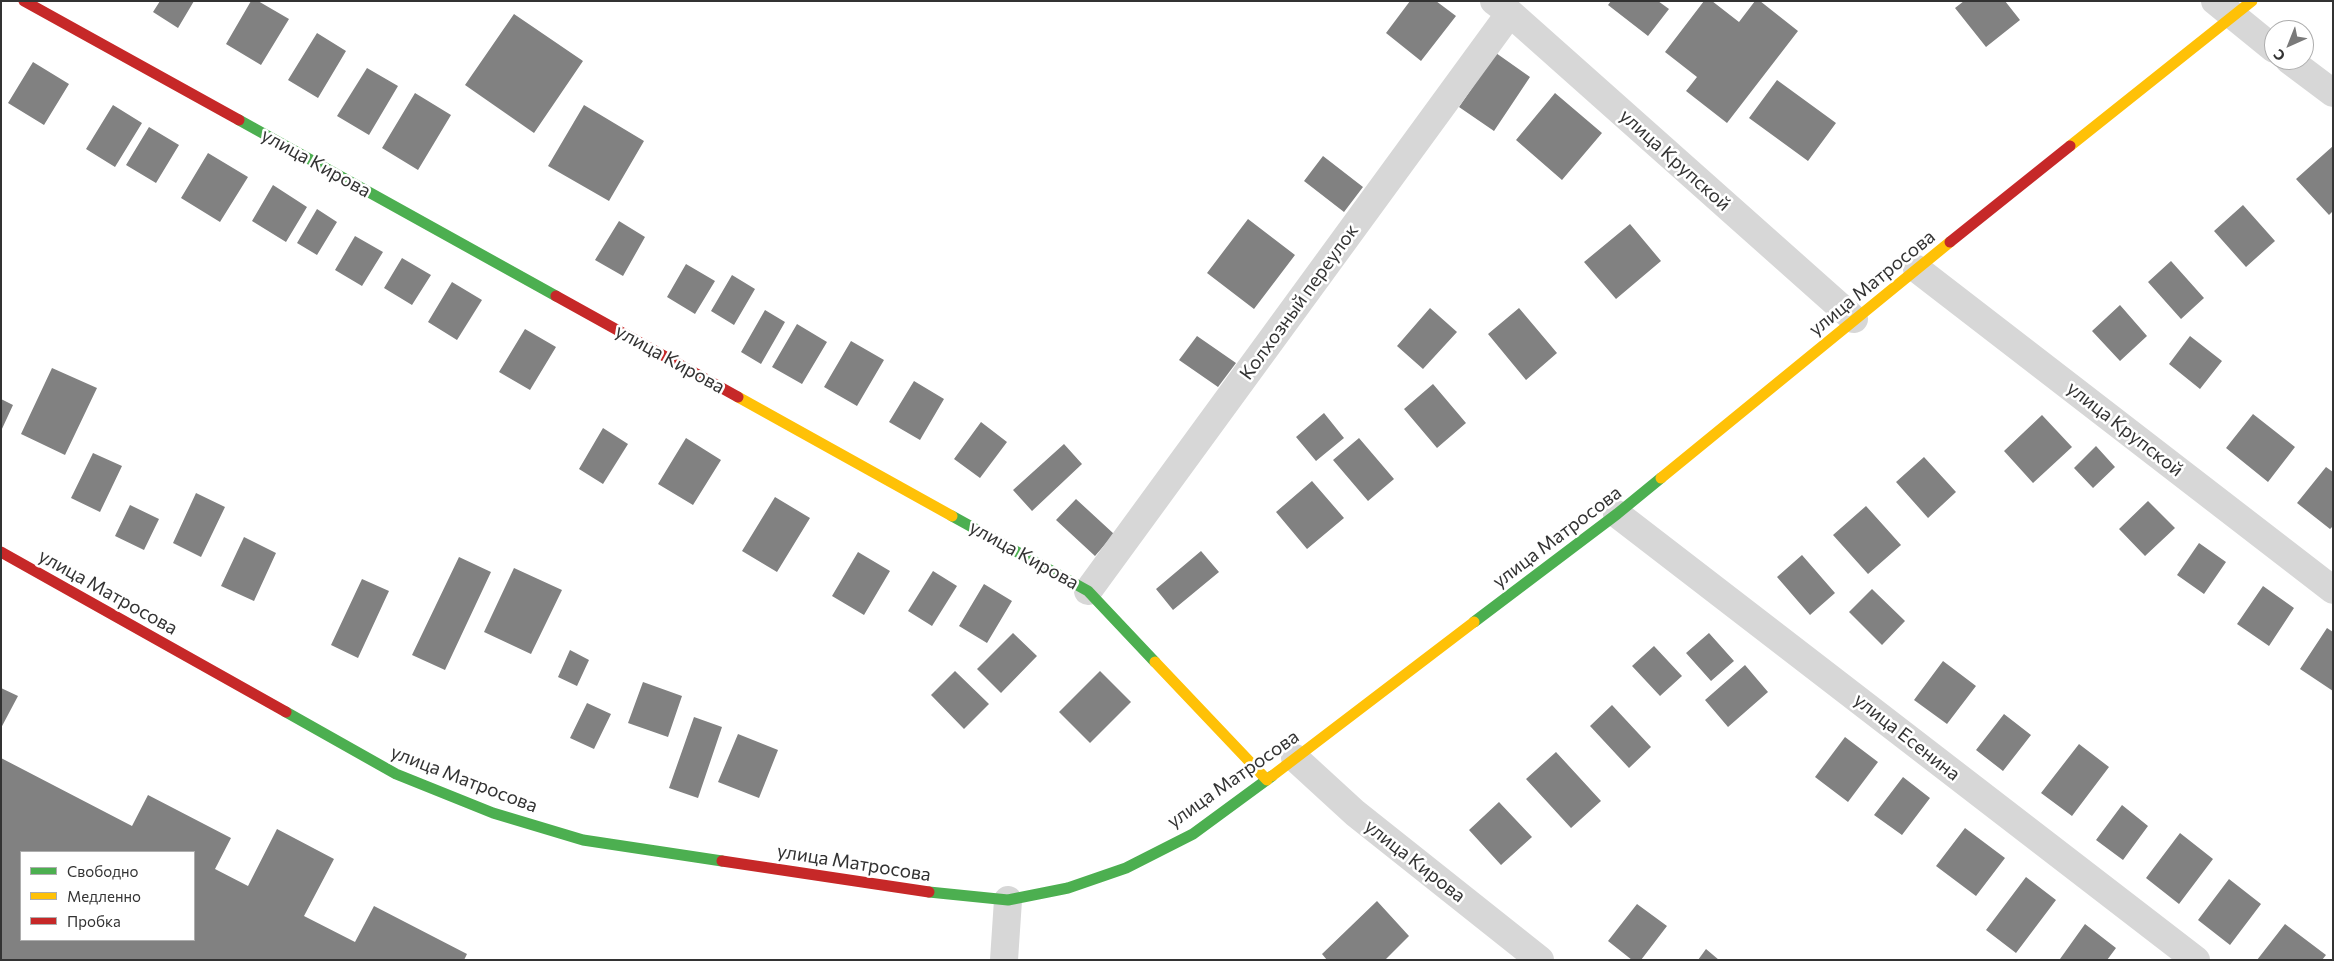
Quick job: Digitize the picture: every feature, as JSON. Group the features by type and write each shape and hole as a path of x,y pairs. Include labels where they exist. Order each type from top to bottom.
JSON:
{"main road":[{"name":"улица Кирова","path":"24,1 1088,591 1266,780"},
{"name":"улица Матросова","path":"1,552 396,774 493,813 583,840 944,894 1008,900 1068,888 1126,868 1193,834 1266,780 1617,514 2233,7"}],"street":[{"name":"Колхозный переулок","path":"1088,591 1502,7"},
{"name":"улица Крупской","path":"1502,7 1854,319"},
{"path":"2233,7 2264,39"},
{"path":"2302,70 2333,93"},
{"name":"улица Крупской","path":"1917,269 2333,590"},
{"name":"улица Есенина","path":"1617,514 2196,960"},
{"name":"улица Кирова","path":"1295,758 1355,813 1540,960"},
{"path":"1004,960 1008,900"}],"building":[{"path":"160,1 194,1 178,28 153,12"},
{"path":"251,1 258,1 289,19 261,65 226,44"},
{"path":"1410,1 1436,1 1456,16 1421,61 1386,33"},
{"path":"1611,1 1658,1 1669,9 1648,36 1608,5"},
{"path":"1704,1 1712,1 1739,22 1755,1 1760,1 1798,31 1727,123 1686,91 1697,77 1665,52"},
{"path":"1964,1 2005,1 2020,20 1986,47 1955,8"},
{"path":"514,14 583,61 534,133 465,85"},
{"path":"317,33 346,51 318,98 288,80"},
{"path":"1496,53 1530,77 1494,131 1459,107"},
{"path":"33,62 69,84 44,125 8,103"},
{"path":"367,68 398,86 369,135 337,116"},
{"path":"1777,80 1836,123 1808,161 1749,118"},
{"path":"415,93 451,115 418,170 382,148"},
{"path":"1555,93 1602,133 1562,180 1516,140"},
{"path":"113,105 142,123 115,167 86,149"},
{"path":"584,105 644,141 609,201 548,166"},
{"path":"149,127 179,145 156,183 126,165"},
{"path":"2333,146 2333,211 2329,215 2296,179"},
{"path":"208,153 248,177 220,222 181,198"},
{"path":"1323,156 1363,187 1344,212 1304,181"},
{"path":"273,185 307,207 286,242 252,221"},
{"path":"2243,205 2275,241 2246,267 2214,231"},
{"path":"317,209 337,222 317,255 297,243"},
{"path":"1248,219 1295,255 1254,309 1207,273"},
{"path":"619,221 645,237 623,276 595,260"},
{"path":"1630,224 1661,261 1616,299 1584,262"},
{"path":"355,236 383,252 362,286 335,270"},
{"path":"402,258 431,275 412,305 384,288"},
{"path":"2171,261 2204,298 2181,319 2148,282"},
{"path":"686,264 715,281 695,314 667,297"},
{"path":"732,275 755,289 734,325 711,311"},
{"path":"452,282 482,300 457,340 428,322"},
{"path":"2120,305 2147,336 2120,361 2092,331"},
{"path":"1430,308 1457,332 1423,369 1397,346"},
{"path":"1519,308 1557,353 1526,380 1488,334"},
{"path":"765,310 785,322 761,364 741,352"},
{"path":"797,324 827,342 802,384 772,367"},
{"path":"525,329 556,347 530,390 499,372"},
{"path":"1197,336 1236,363 1218,387 1179,360"},
{"path":"2190,336 2222,361 2200,389 2169,364"},
{"path":"851,341 884,360 857,406 824,387"},
{"path":"52,368 97,388 65,455 21,434"},
{"path":"914,381 944,399 920,440 889,422"},
{"path":"1433,384 1466,423 1437,448 1404,409"},
{"path":"1,399 13,405 1,431"},
{"path":"1324,413 1344,438 1316,461 1296,437"},
{"path":"2253,414 2295,447 2268,482 2226,448"},
{"path":"2042,415 2072,447 2033,483 2004,451"},
{"path":"981,422 1007,442 980,478 954,459"},
{"path":"603,428 628,444 603,484 579,469"},
{"path":"686,438 721,460 693,505 658,484"},
{"path":"1359,438 1394,479 1368,501 1333,460"},
{"path":"1064,444 1082,464 1032,511 1013,490"},
{"path":"2096,446 2115,467 2093,488 2074,468"},
{"path":"93,453 122,466 100,512 71,498"},
{"path":"1924,457 1956,492 1928,518 1896,482"},
{"path":"2326,467 2333,472 2333,526 2330,529 2297,503"},
{"path":"1312,481 1344,518 1307,549 1276,512"},
{"path":"196,493 225,507 201,557 173,543"},
{"path":"775,497 810,518 777,572 742,551"},
{"path":"1076,499 1114,534 1095,556 1056,520"},
{"path":"2148,501 2175,528 2145,556 2119,529"},
{"path":"130,505 159,519 144,550 115,536"},
{"path":"1866,506 1901,545 1868,574 1833,535"},
{"path":"244,537 276,553 254,601 221,586"},
{"path":"2199,543 2226,562 2204,594 2177,575"},
{"path":"1201,551 1219,572 1173,610 1156,589"},
{"path":"858,552 890,571 864,615 832,596"},
{"path":"1802,555 1835,593 1810,615 1777,577"},
{"path":"459,557 491,572 445,670 412,655"},
{"path":"514,568 562,590 531,654 484,632"},
{"path":"933,571 957,586 932,626 908,611"},
{"path":"362,579 389,591 358,658 331,645"},
{"path":"984,584 1012,601 987,643 959,626"},
{"path":"2263,586 2294,608 2269,646 2237,624"},
{"path":"1872,589 1905,621 1882,645 1849,612"},
{"path":"2327,628 2333,632 2333,691 2300,669"},
{"path":"1013,633 1037,656 1001,693 977,669"},
{"path":"1709,633 1734,661 1711,681 1686,653"},
{"path":"1654,646 1682,676 1660,696 1632,666"},
{"path":"570,650 589,660 577,686 558,677"},
{"path":"1943,661 1976,686 1947,724 1914,700"},
{"path":"1745,665 1768,692 1728,727 1705,700"},
{"path":"955,671 989,704 964,729 931,695"},
{"path":"1100,671 1131,702 1090,743 1059,712"},
{"path":"643,682 682,696 668,737 628,723"},
{"path":"1,688 18,696 1,728"},
{"path":"587,703 611,714 594,749 570,738"},
{"path":"1612,705 1651,747 1629,768 1590,726"},
{"path":"2004,714 2031,735 2003,771 1976,750"},
{"path":"694,717 722,727 698,798 669,788"},
{"path":"738,734 778,750 759,798 718,782"},
{"path":"1845,737 1878,762 1848,802 1815,777"},
{"path":"2079,744 2109,767 2072,816 2041,793"},
{"path":"1556,752 1601,801 1571,828 1526,779"},
{"path":"1,758 132,826 148,795 231,838 215,869 248,886 277,829 334,859 304,916 355,942 374,906 467,954 464,960 1,960"},
{"path":"1903,777 1930,798 1902,835 1874,815"},
{"path":"1499,802 1532,837 1501,865 1469,830"},
{"path":"2122,805 2148,826 2123,860 2096,840"},
{"path":"1965,828 2005,858 1976,896 1936,866"},
{"path":"2180,833 2213,859 2179,904 2146,878"},
{"path":"2026,877 2056,900 2016,953 1986,930"},
{"path":"2229,879 2261,904 2230,945 2198,920"},
{"path":"1377,901 1409,936 1385,960 1327,960 1322,954"},
{"path":"1637,904 1667,926 1641,960 1632,960 1608,941"},
{"path":"2085,924 2116,948 2107,960 2061,960 2060,959"},
{"path":"2285,924 2326,955 2322,960 2257,960"},
{"path":"1706,949 1719,960 1698,960"}],"traffic: fast":[{"path":"239,120 556,296"},
{"path":"1474,622 1617,514 1661,478"},
{"path":"952,516 1088,591 1155,662"},
{"path":"286,712 396,774 493,813 583,840 722,861"},
{"path":"929,892 1008,900 1068,888 1126,868 1193,834 1272,776"}],"traffic: slow":[{"path":"2070,146 2252,1"},
{"path":"1661,478 1950,242"},
{"path":"738,397 952,516"},
{"path":"1272,776 1474,622"},
{"path":"1155,662 1267,780"}],"traffic: jam":[{"path":"24,1 239,120"},
{"path":"1950,242 2070,146"},
{"path":"556,296 738,397"},
{"path":"1,552 286,712"},
{"path":"722,861 929,892"}]}
